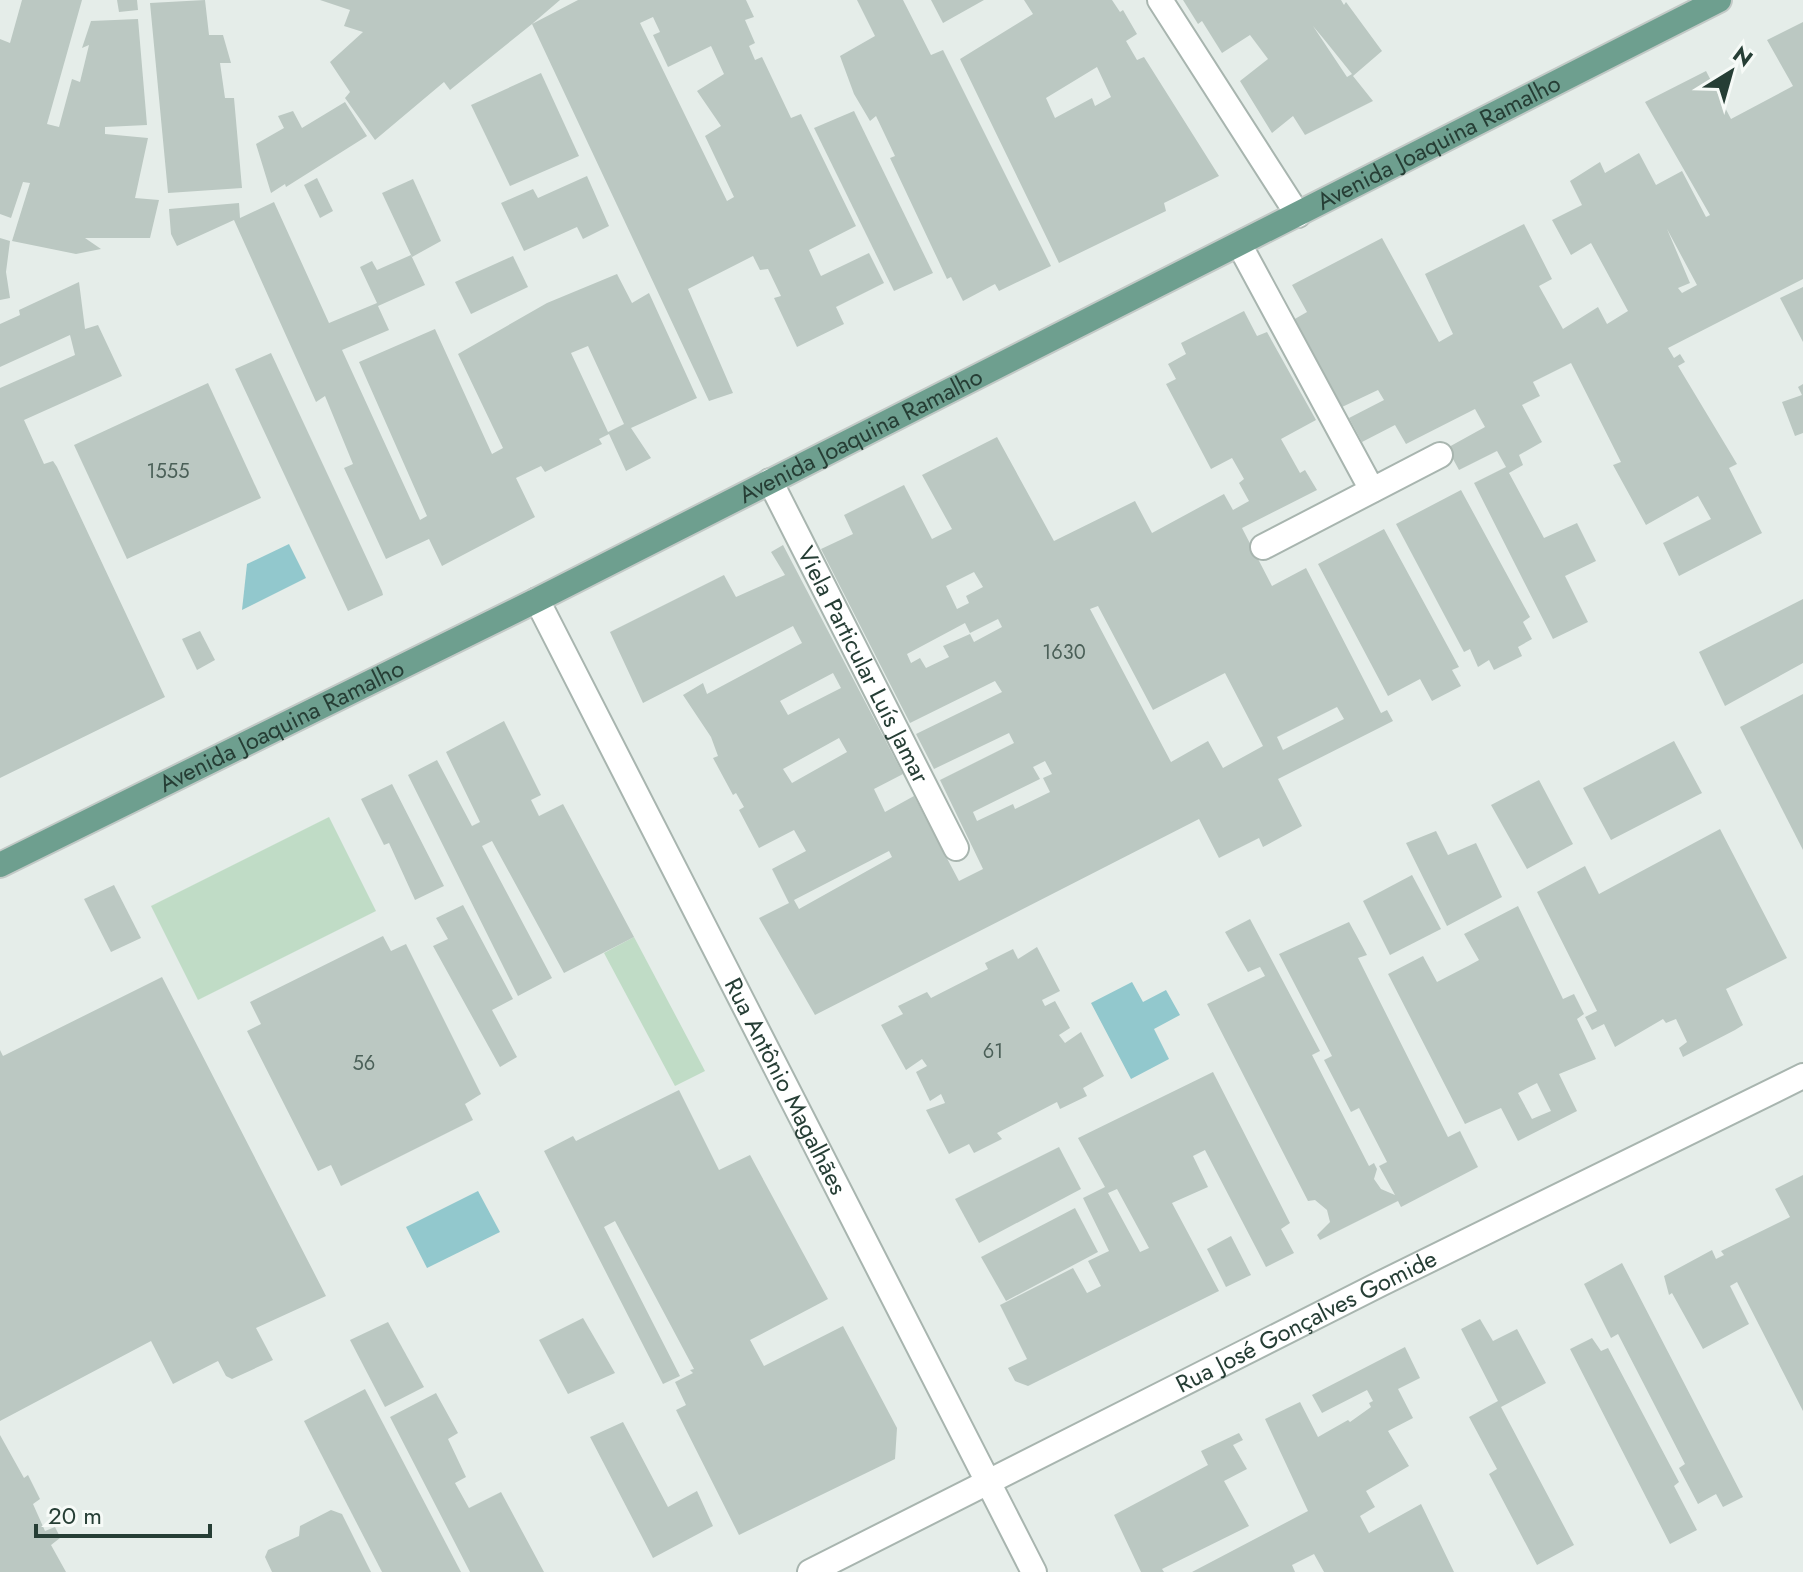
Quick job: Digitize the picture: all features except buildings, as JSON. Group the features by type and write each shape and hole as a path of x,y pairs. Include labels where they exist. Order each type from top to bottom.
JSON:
{"main road":[{"name":"Avenida Joaquina Ramalho","path":"0,865 537,600 1719,0"}],"street":[{"path":"1160,0 1298,215"},
{"path":"1239,244 1372,490"},
{"path":"1263,547 1440,455"},
{"name":"Viela Particular Luís Jamar","path":"770,481 956,848"},
{"name":"Rua Antônio Magalhães","path":"537,600 1034,1572"},
{"name":"Rua José Gonçalves Gomide","path":"810,1572 1803,1076"}],"green space":[{"path":"329,817 376,911 198,1000 151,906"},
{"path":"634,937 705,1071 675,1086 604,953"}],"water":[{"path":"289,544 306,578 242,610 247,564"},
{"path":"1132,982 1143,1002 1166,990 1180,1015 1154,1029 1169,1059 1131,1079 1091,1003"},
{"path":"478,1191 500,1232 427,1268 406,1227"}]}
